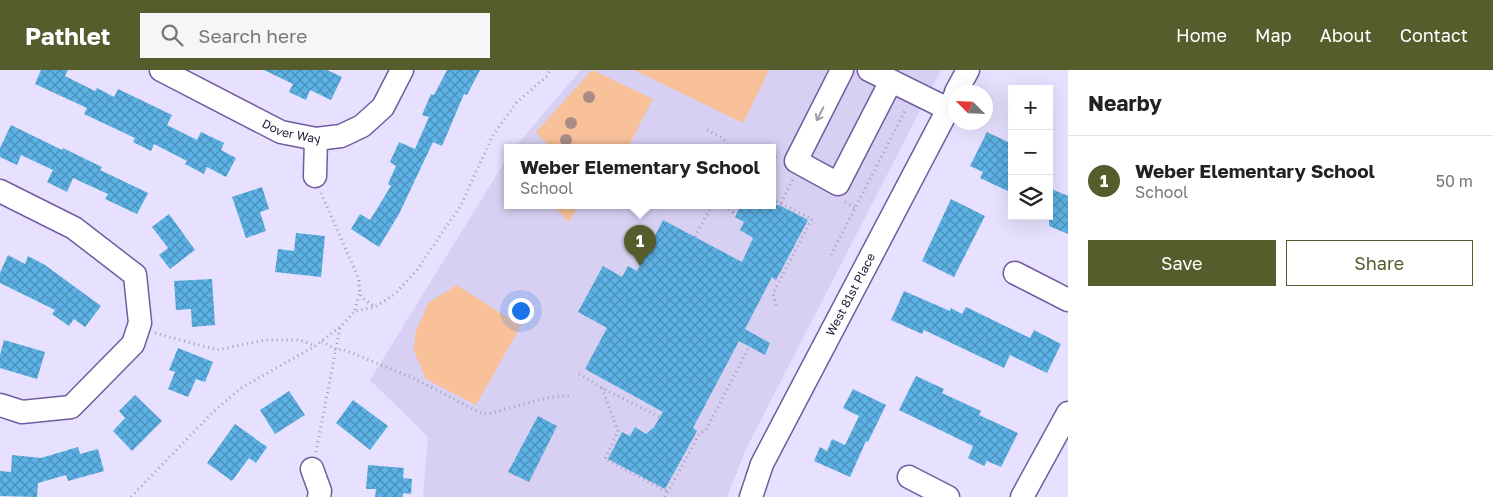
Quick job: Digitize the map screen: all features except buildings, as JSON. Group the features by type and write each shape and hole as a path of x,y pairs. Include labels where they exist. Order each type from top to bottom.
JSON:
{"street":[{"name":"Dover Way","path":"161,70 281,132 316,139 341,136 362,126 383,107 402,70"},
{"path":"842,70 796,161 838,184 891,81"},
{"path":"869,70 914,92 948,97"},
{"name":"West 81st Place","path":"960,85 968,70"},
{"name":"West 81st Place","path":"751,497 762,464 948,108"},
{"path":"315,176 316,139"},
{"path":"0,191 74,228 135,275 140,323 132,344 71,407 22,412 0,405"},
{"path":"1015,272 1068,300"},
{"path":"1022,497 1068,412"},
{"path":"312,470 320,492 319,497"},
{"path":"910,477 948,497"}],"path":[{"path":"355,311 375,306 395,294 417,270 460,205 492,136 516,103 547,76 550,70"},
{"path":"831,255 914,92"},
{"path":"707,130 723,138 727,144"},
{"path":"781,203 795,175"},
{"path":"131,497 213,412 241,388 315,346 340,327 355,311 359,294 359,279 327,208 315,176"},
{"path":"776,200 812,219 773,293 776,306"},
{"path":"695,237 710,209"},
{"path":"359,294 364,300 375,306"},
{"path":"140,323 151,332 216,350 265,340 300,340 315,346"},
{"path":"312,470 340,327"},
{"path":"322,341 336,350 342,349 411,377 483,414 547,398 572,395"},
{"path":"665,497 700,433 706,430 749,347"},
{"path":"579,374 602,388 662,418"},
{"path":"602,388 618,431 605,459 668,492"}],"shaded area":[{"path":"581,70 941,70 746,449 727,497 423,497 428,437 370,380 504,163 504,209 776,209 776,144 518,144"},
{"path":"592,70 653,99 630,144 547,144 536,132"},
{"path":"634,70 769,70 743,123"},
{"path":"556,209 577,209 569,222"},
{"path":"457,285 521,326 476,405 426,379 414,351 415,334 428,303"}],"place":[{"name":"Weber Elementary School","path":"640,266"}]}
